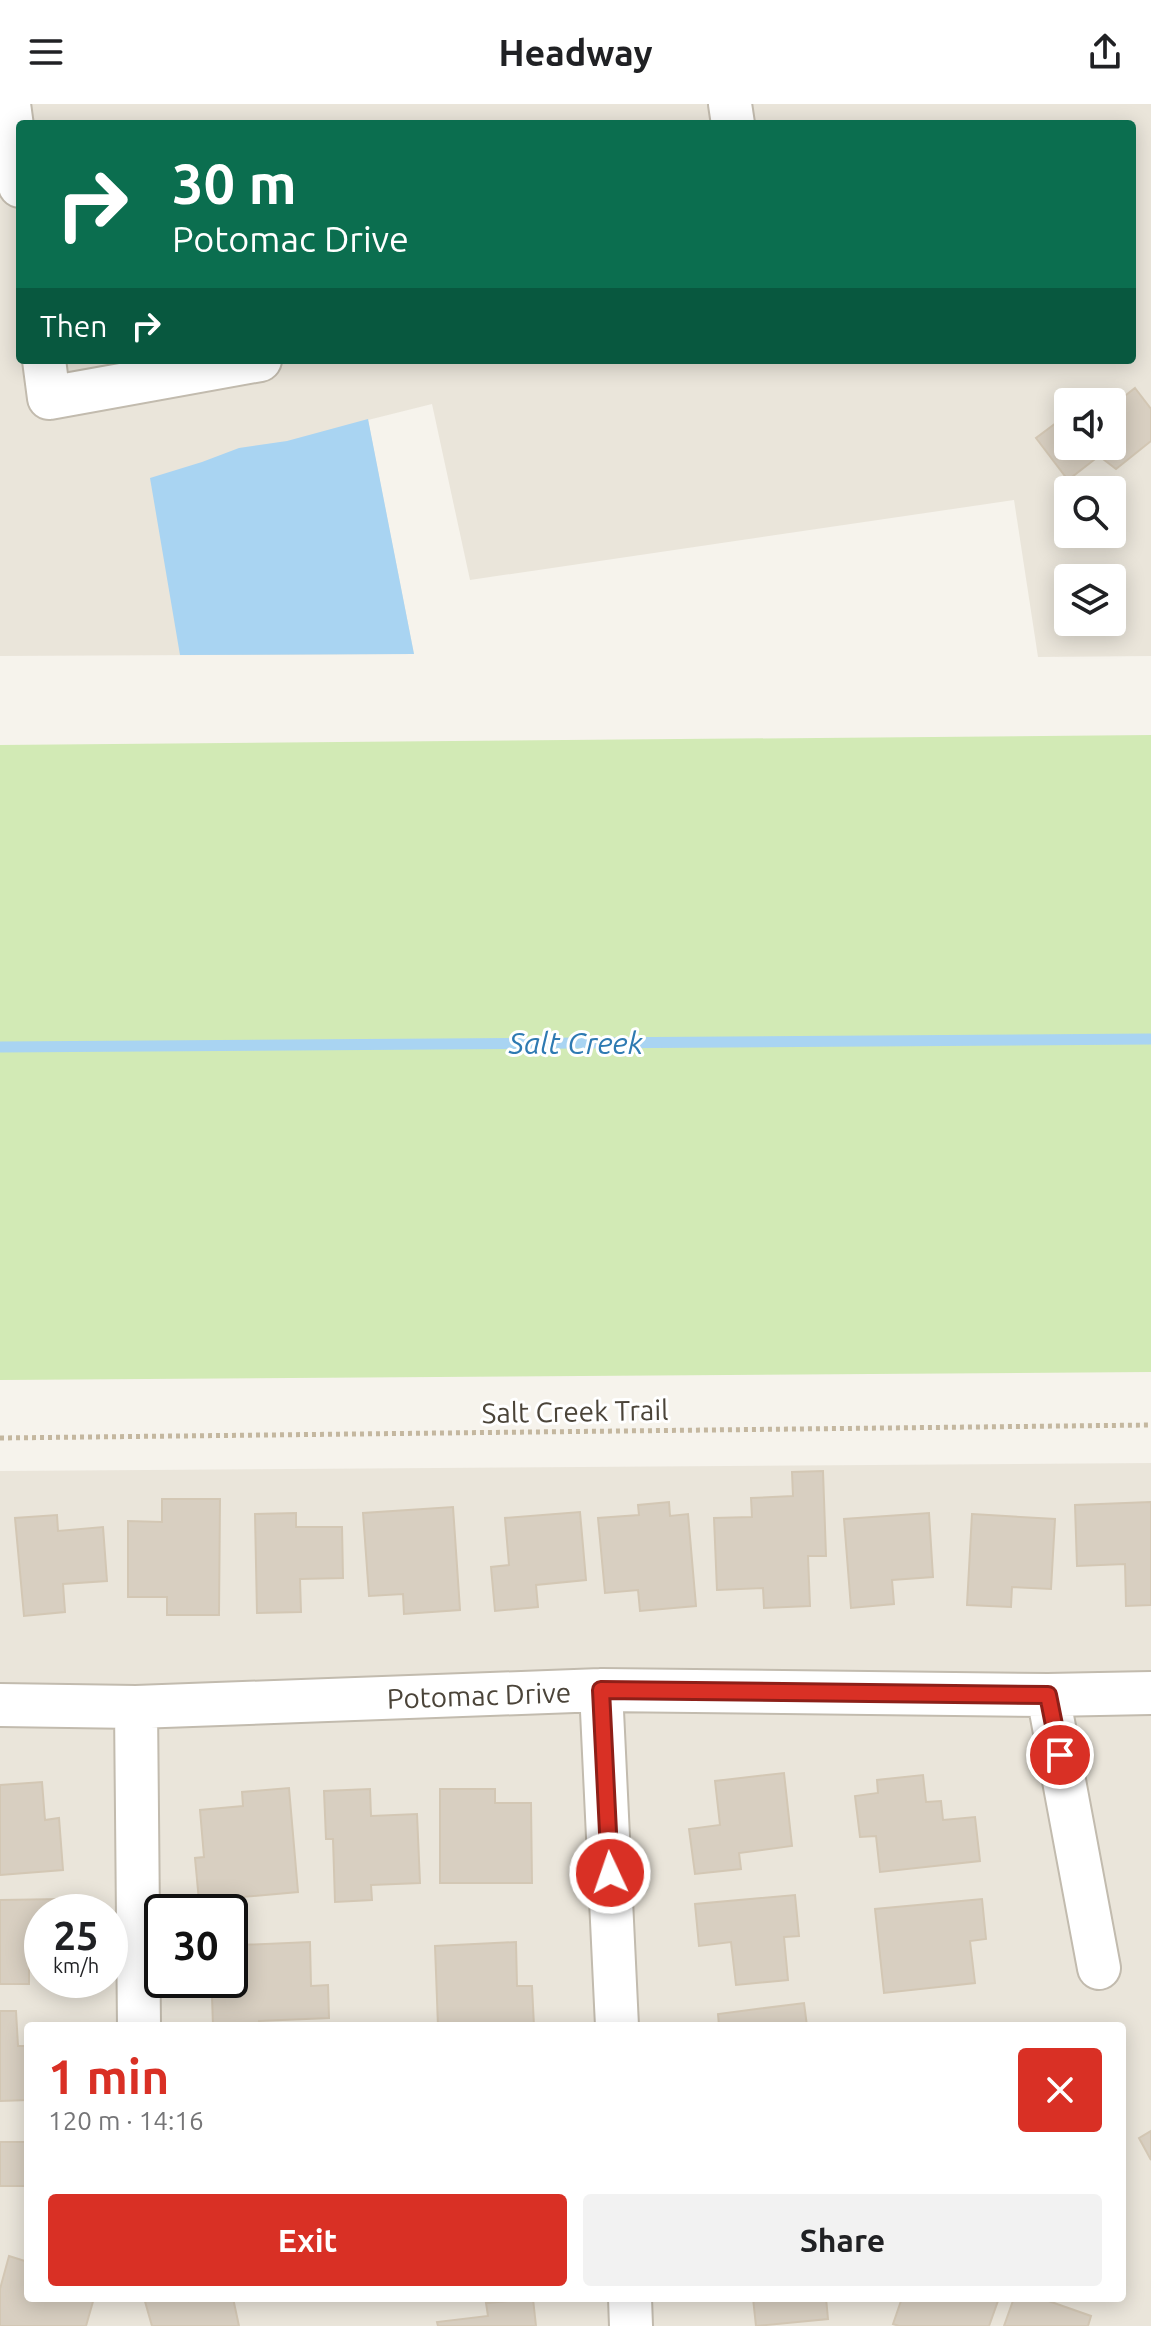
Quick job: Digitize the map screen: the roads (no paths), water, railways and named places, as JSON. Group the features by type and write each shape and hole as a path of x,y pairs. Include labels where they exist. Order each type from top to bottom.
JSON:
{"street":[{"path":"9,104 16,156"},
{"path":"46,379 215,364"},
{"path":"601,1690 617,2022"},
{"name":"Potomac Drive","path":"0,1705 136,1707 601,1690 1048,1695 1151,1693"},
{"path":"1048,1695 1099,1968"},
{"path":"136,1707 139,2022"},
{"path":"630,2302 631,2326"}],"water":[{"path":"368,419 414,654 180,655 150,478 239,448 287,441"}],"waterway":[{"name":"Salt Creek","path":"0,1047 1151,1039"}]}
